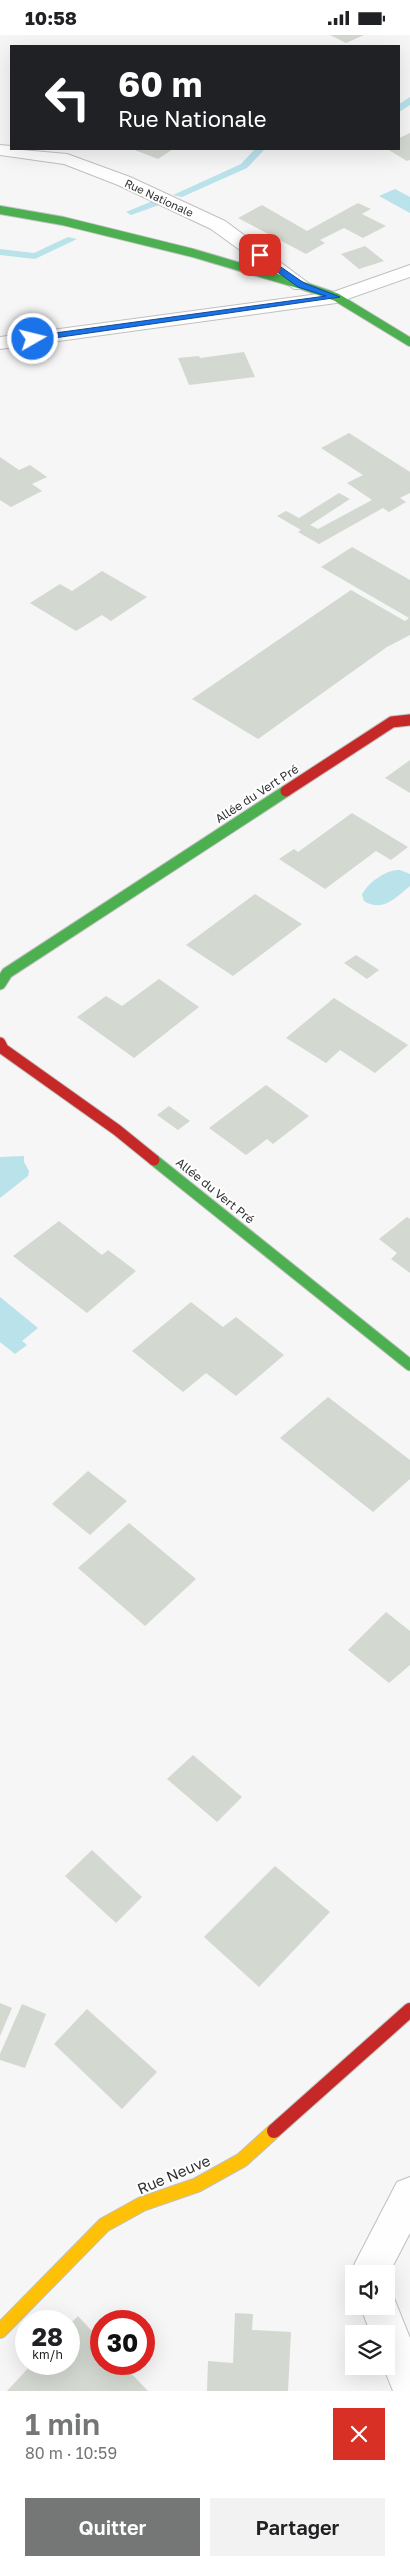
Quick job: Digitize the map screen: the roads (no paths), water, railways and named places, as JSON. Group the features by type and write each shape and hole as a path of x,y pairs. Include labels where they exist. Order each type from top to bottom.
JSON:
{"street":[{"name":"Rue Nationale","path":"0,150 67,159 124,181 218,225 301,285"},
{"name":"Rue Nationale","path":"0,210 63,221 184,250 301,285 336,297 410,342"},
{"path":"0,343 336,297 410,271"},
{"name":"Allée du Vert Pré","path":"0,984 7,973 392,722 410,721"},
{"name":"Allée du Vert Pré","path":"0,1043 3,1049 117,1130 410,1365"},
{"name":"Rue Neuve","path":"0,2331 104,2225 142,2204 197,2185 242,2160 410,2010"},
{"path":"374,2265 410,2195"},
{"path":"382,2315 410,2387"}],"water":[{"path":"395,189 410,197 410,213 379,196"},
{"path":"400,870 410,874 410,886 394,899 383,904 377,905 364,901 362,895 368,886 384,874"},
{"path":"24,1156 24,1162 29,1171 28,1176 0,1198 0,1157"},
{"path":"0,1297 38,1328 22,1341 27,1345 15,1354 0,1342"}],"waterway":[{"path":"400,108 410,100"},
{"path":"178,195 244,166 259,150"},
{"path":"131,212 155,203"},
{"path":"0,252 35,256 72,239"}]}
